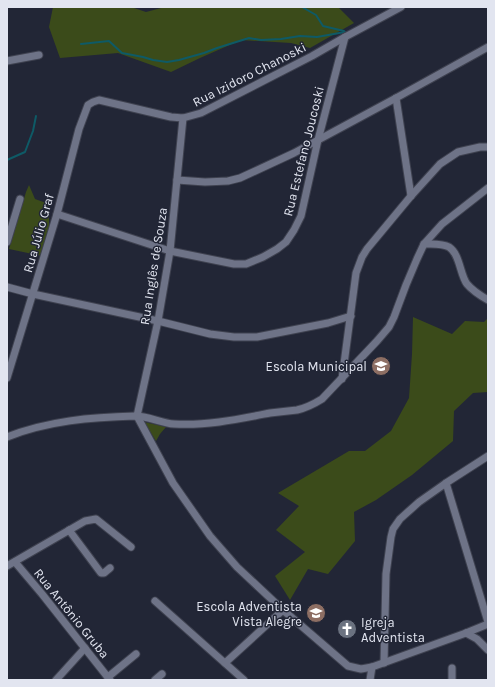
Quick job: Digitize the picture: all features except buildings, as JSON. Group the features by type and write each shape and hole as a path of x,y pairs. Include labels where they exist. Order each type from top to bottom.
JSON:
{"street":[{"name":"Rua Izidoro Chanoski","path":"99,100 171,117 183,118 201,113 312,56 401,7"},
{"name":"Rua Estefano Joucoski","path":"57,214 170,251 234,264 246,264 277,249 286,242 301,216 318,140 345,37"},
{"path":"177,180 205,182 228,181 247,175 294,153 488,47"},
{"path":"7,60 38,55"},
{"path":"396,98 411,196"},
{"name":"Rua Júlio Graf","path":"7,378 57,214 79,129 88,105 99,100"},
{"name":"Rua Inglês de Souza","path":"137,416 158,320 170,251 183,118"},
{"path":"342,379 356,273 362,257 367,249 440,164 458,152 480,147 488,147"},
{"path":"7,436 42,426 67,421 137,416 172,424 196,424 235,420 276,412 298,410 313,404 322,399 342,379 377,342 389,326 424,244 442,224 488,188"},
{"path":"7,242 20,199"},
{"path":"424,244 438,244 449,247 456,256 467,284 488,300"},
{"path":"7,287 33,294 158,320 210,334 234,338 256,337 328,323 351,316"},
{"path":"137,416 173,483 210,536 237,567 283,610 348,666 361,669 384,663 466,633 488,623 446,483"},
{"path":"384,663 386,574 393,529 400,519 419,502 488,456"},
{"path":"7,566 85,521 96,519 131,547"},
{"path":"69,530 101,573 104,573 110,568"},
{"name":"Rua Antônio Gruba","path":"15,562 109,679"},
{"path":"155,601 244,680"},
{"path":"225,662 283,610"},
{"path":"466,633 477,639 488,650"},
{"path":"56,680 85,648"},
{"path":"109,679 136,654"},
{"path":"370,680 372,667"},
{"path":"452,668 452,680"},
{"path":"155,680 162,674"}],"green space":[{"path":"53,7 131,7 146,12 165,7 338,7 354,23 310,48 291,43 241,40 171,72 118,53 60,58 49,27"},
{"path":"29,185 35,199 49,204 49,233 42,256 9,249"},
{"path":"413,317 452,334 465,321 484,322 488,318 488,392 473,393 454,411 453,441 412,475 376,500 354,512 355,541 328,574 308,569 290,600 275,576 305,552 276,530 299,506 278,493 349,451 365,451 391,431 409,398"},
{"path":"144,422 166,427 156,441"}],"waterway":[{"path":"302,7 316,15 323,26 344,31"},
{"path":"81,44 109,41 122,53 167,62 204,53 249,38 261,40 300,36 317,37 345,32"},
{"path":"7,160 25,152 33,131 36,116"}],"place":[{"name":"Escola Municipal","path":"381,366"},
{"name":"Escola Adventista Vista Alegre","path":"316,613"},
{"name":"Igreja Adventista","path":"347,629"}]}
